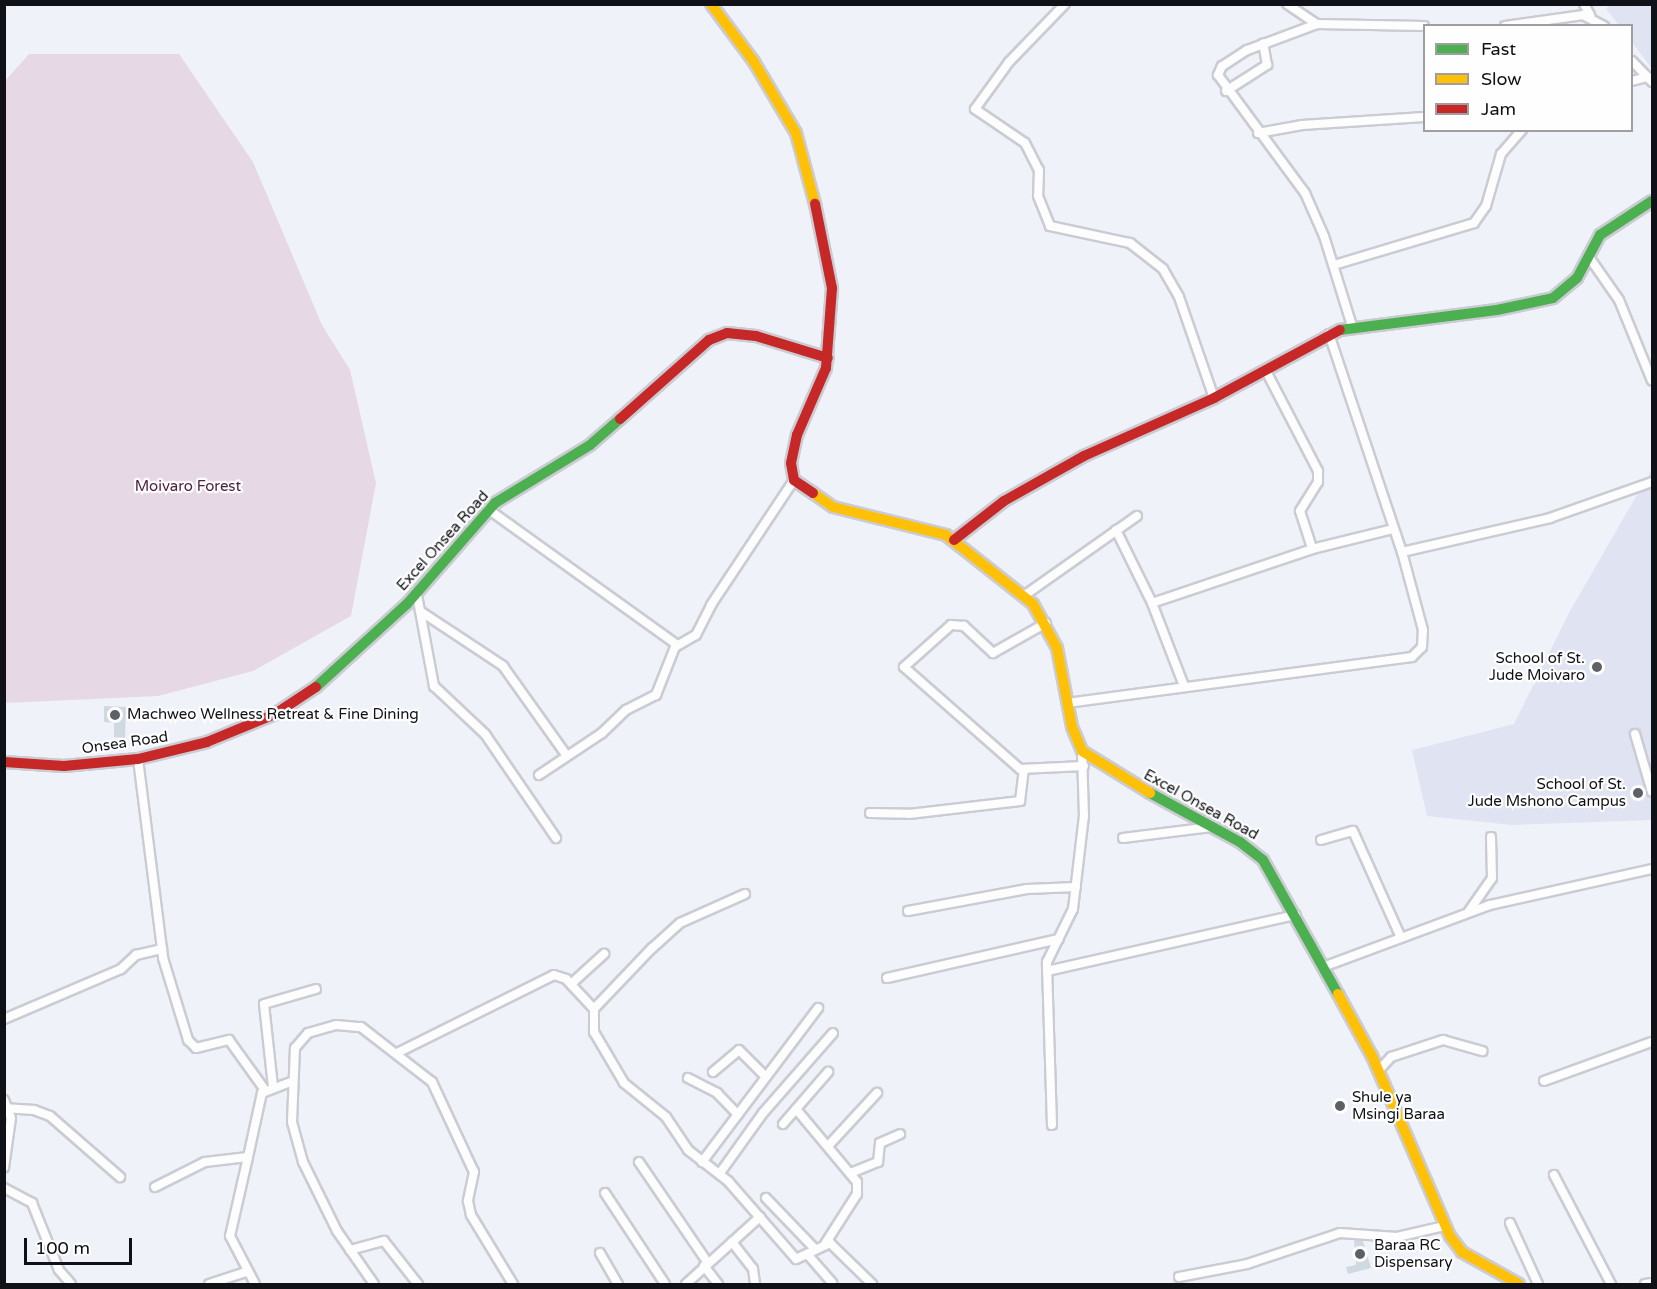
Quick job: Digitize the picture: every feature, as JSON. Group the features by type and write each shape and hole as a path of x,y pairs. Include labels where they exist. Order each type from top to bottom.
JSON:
{"street":[{"path":"539,775 626,710 656,695 677,645 696,635 711,605 794,480 791,463 797,435 820,390 828,358 831,270 801,147 769,84 711,4"},
{"path":"1065,4 1009,62 975,109 1025,143 1039,170 1038,196 1050,226 1130,243 1163,270 1179,297 1214,398"},
{"path":"1287,4 1317,24"},
{"path":"1584,4 1590,15 1601,24"},
{"path":"1520,24 1590,15"},
{"path":"1352,326 1334,265 1305,193 1226,91 1218,79 1219,69 1263,43 1317,24 1423,26"},
{"path":"1226,91 1267,65 1263,43"},
{"path":"1633,62 1650,80"},
{"path":"1633,81 1650,80"},
{"path":"1258,133 1302,125 1423,117"},
{"path":"1334,265 1474,223 1486,206 1501,154 1520,132"},
{"path":"954,540 1004,501 1084,456 1214,398 1329,334 1352,326 1544,301 1572,284 1605,231 1653,201"},
{"path":"1589,257 1619,300 1653,381"},
{"path":"1067,703 1417,655 1423,630 1402,552 1329,334"},
{"name":"Excel Onsea Road","path":"245,728 310,692 417,595 488,509 590,445 715,337 756,336 828,358"},
{"path":"1266,371 1318,471 1318,482 1300,511 1312,549"},
{"path":"794,480 833,507 954,540 1025,595 1046,623 1057,648 1067,703 1082,751 1084,766 1076,887 1071,917 1048,955 1052,1125"},
{"path":"1402,552 1550,519 1653,482"},
{"path":"488,509 677,645"},
{"path":"1025,595 1137,516"},
{"path":"1152,603 1312,549 1393,529"},
{"path":"1116,530 1152,603 1184,686"},
{"path":"417,595 434,686 485,734 556,838"},
{"path":"420,611 503,666 567,756"},
{"path":"1046,623 993,653 964,626 951,625 904,668 1024,770 1084,766"},
{"name":"Onsea Road","path":"4,762 64,766 138,759 245,728"},
{"path":"1635,734 1653,792"},
{"name":"Excel Onsea Road","path":"1082,751 1102,767 1212,827 1263,860 1296,915 1379,1070 1444,1226 1462,1252 1519,1284"},
{"path":"138,759 162,949 190,1045 200,1048 229,1040 269,1088"},
{"path":"870,813 909,814 1018,802 1024,795 1024,770"},
{"path":"1124,838 1212,827"},
{"path":"1321,840 1349,831 1355,834 1401,938"},
{"path":"1468,912 1492,878 1491,837"},
{"path":"1323,967 1468,912 1653,869"},
{"path":"908,911 1027,889 1076,887"},
{"path":"594,1009 680,923 745,894"},
{"path":"1047,971 1296,915"},
{"path":"887,978 1059,939"},
{"path":"4,1019 121,969 136,954 162,949"},
{"path":"571,984 604,954"},
{"path":"397,1053 554,975 571,984 594,1009 596,1037 619,1076 666,1117 702,1162 720,1173 796,1258 825,1244 857,1194 853,1172 796,1109"},
{"path":"255,1284 247,1272 230,1231 248,1157 269,1088 264,1004 316,989"},
{"path":"702,1162 818,1008"},
{"path":"374,1284 350,1250 298,1149 291,1082 298,1041 322,1028 362,1027 397,1053 439,1092 474,1172 468,1201 471,1215 513,1284"},
{"path":"720,1173 763,1113 833,1033"},
{"path":"1379,1070 1391,1057 1443,1040 1482,1050"},
{"path":"1544,1081 1653,1042"},
{"path":"713,1072 739,1050 766,1077"},
{"path":"783,1124 828,1072"},
{"path":"688,1078 717,1094 738,1114"},
{"path":"269,1088 291,1082"},
{"path":"829,1146 877,1093"},
{"path":"4,1100 7,1108 4,1168"},
{"path":"7,1108 50,1116 120,1177"},
{"path":"853,1172 878,1162 880,1143 900,1134"},
{"path":"155,1187 205,1162 248,1157"},
{"path":"639,1162 718,1284"},
{"path":"1554,1175 1611,1284"},
{"path":"4,1188 32,1203 68,1284"},
{"path":"605,1193 664,1284"},
{"path":"766,1198 811,1252 832,1283"},
{"path":"686,1284 760,1217"},
{"path":"1509,1223 1538,1284"},
{"path":"1179,1277 1247,1264 1340,1233 1397,1237 1444,1226"},
{"path":"350,1250 384,1241 417,1284"},
{"path":"732,1242 753,1269 755,1283"},
{"path":"825,1244 833,1245 872,1284"},
{"path":"600,1253 618,1284"},
{"path":"210,1284 247,1272"},
{"path":"1645,1284 1653,1283"}],"shaded area":[{"path":"1610,4 1652,5 1652,69 1633,43 1633,24 1618,24 1606,9"},
{"name":"School of St. Jude Moivaro","path":"1652,469 1652,820 1512,825 1427,816 1412,750 1514,724 1570,611"}],"green space":[{"name":"Moivaro Forest","path":"29,54 179,54 253,162 322,325 350,370 376,483 351,616 253,671 158,696 5,703 4,82"}],"building":[{"name":"Machweo Wellness Retreat & Fine Dining","path":"104,706 126,707 125,738 114,737 114,723 104,722"},
{"name":"Baraa RC Dispensary","path":"1354,1240 1363,1241 1371,1268 1348,1274 1346,1267 1356,1265"}],"traffic: fast":[{"path":"1340,330 1497,310 1553,298 1577,278 1600,235 1652,201"},
{"path":"316,687 407,604 495,503 590,445 620,419"},
{"path":"1150,793 1240,842 1263,860 1338,994"}],"traffic: slow":[{"path":"711,4 754,62 796,133 815,204"},
{"path":"813,493 833,507 946,535 1033,604 1057,648 1072,727 1082,751 1150,793"},
{"path":"1338,994 1372,1056 1450,1236 1462,1252 1519,1284"}],"traffic: jam":[{"path":"813,493 794,480 791,463 797,435 826,368 832,288 815,204"},
{"path":"954,540 1004,501 1084,456 1214,398 1340,330"},
{"path":"620,419 709,340 727,333 756,336 828,358"},
{"path":"4,762 64,766 138,759 207,742 275,714 316,687"}],"place":[{"name":"School of St. Jude Moivaro","path":"1597,667"},
{"name":"Machweo Wellness Retreat & Fine Dining","path":"115,715"},
{"name":"School of St. Jude Mshono Campus","path":"1638,793"},
{"name":"Shule ya Msingi Baraa","path":"1340,1106"},
{"name":"Baraa RC Dispensary","path":"1360,1254"}]}
